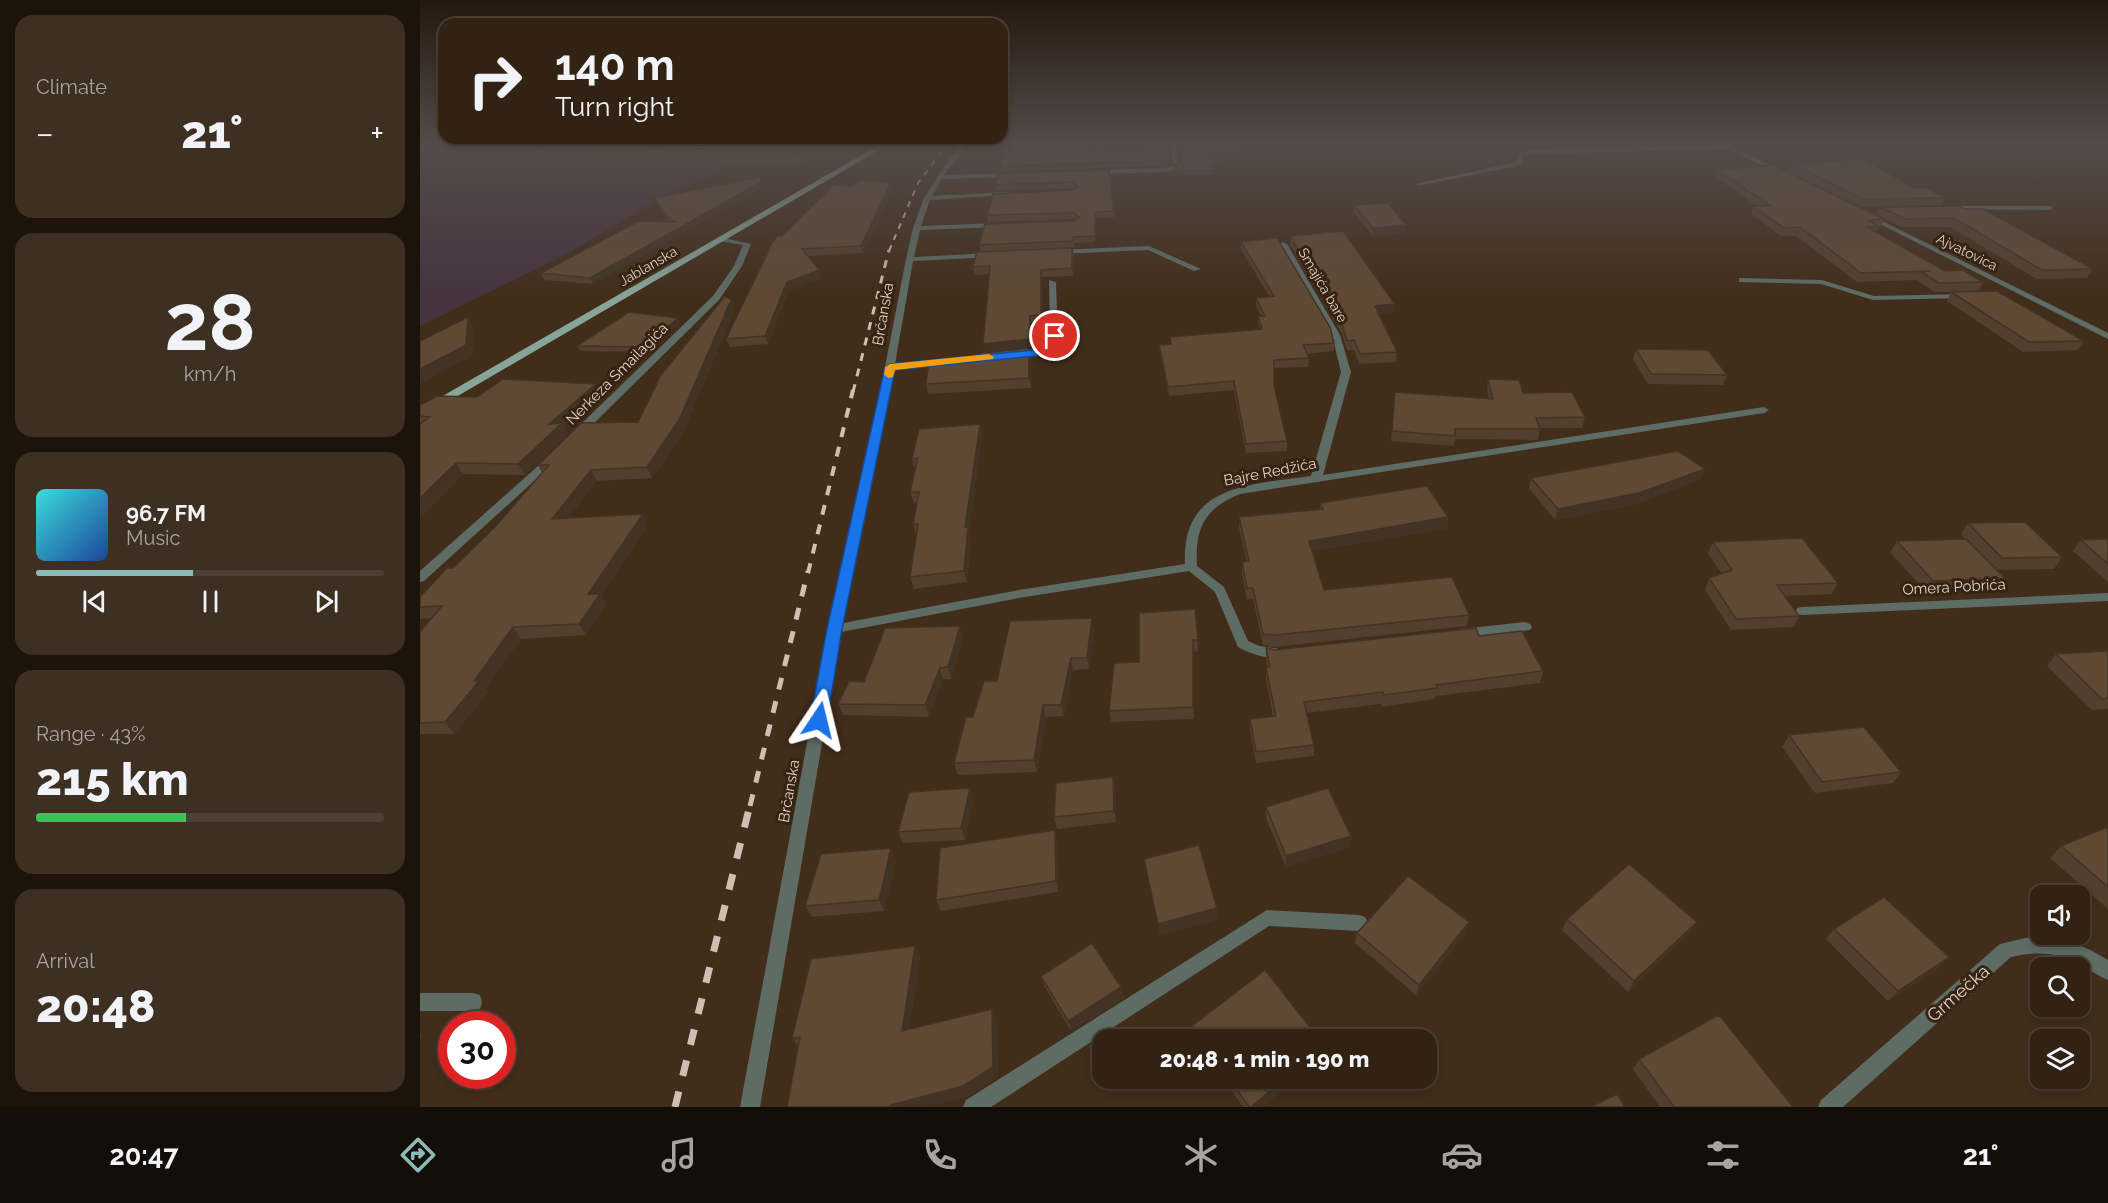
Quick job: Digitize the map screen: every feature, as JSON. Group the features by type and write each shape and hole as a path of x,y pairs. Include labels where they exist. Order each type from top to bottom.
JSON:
{"main road":[{"name":"Jablanska","path":"420,414 800,194"}],"street":[{"name":"Brčanska","path":"750,1107 835,629 890,367 910,259 917,228 930,194"},
{"path":"927,198 1018,194"},
{"path":"1933,208 2050,208"},
{"name":"Ajvatovica","path":"1878,210 1858,211 2108,336"},
{"path":"917,228 1007,225"},
{"name":"Nerkeza Smailagića","path":"568,443 716,298 738,266 747,244 722,239"},
{"name":"Smajića bare","path":"1283,244 1336,335 1346,372 1316,479"},
{"path":"1053,253 1149,249 1197,269"},
{"path":"910,259 1005,255"},
{"path":"1742,280 1822,282 1873,298 1975,296"},
{"path":"1002,356 1036,352 1046,348 1054,340 1052,282"},
{"path":"2005,295 2025,295"},
{"path":"890,367 958,360"},
{"name":"Bajre Redžića","path":"1191,567 1189,549 1195,526 1207,506 1219,497 1237,491 1764,410"},
{"path":"420,578 560,451"},
{"path":"835,629 1019,594 1191,567 1220,590 1243,644 1257,651 1275,654 1299,651"},
{"name":"Omera Pobrića","path":"1802,611 2108,597"},
{"path":"1442,636 1526,627"},
{"path":"973,1107 1267,918 1359,923"},
{"name":"Grmečka","path":"1828,1107 2006,951 2027,944 2047,943 2070,949 2108,971"},
{"path":"420,1002 473,1002"}],"shaded area":[{"path":"420,194 670,194 559,258 420,326"}],"building":[{"path":"676,194 740,194 590,278 541,273 639,221 676,222 668,217 654,198"},
{"path":"824,194 886,194 861,246 802,249 819,270 787,282 765,336 726,339 769,250 767,251 777,236 782,236"},
{"path":"993,194 1112,194 1114,211 1095,212 1095,236 1073,237 1073,241 979,245 985,224 1074,221 1079,217 1074,213 987,215"},
{"path":"1752,194 1832,194 1884,219 1868,220 1879,227 1867,227 1945,271 1963,270 1983,282 1939,283 1921,272 1931,271 1861,273 1800,227 1784,228 1753,206 1771,206"},
{"path":"1852,194 1937,194 1945,198 1863,199"},
{"path":"1387,203 1407,225 1373,228 1354,205"},
{"path":"1959,206 1965,209 1983,209 2093,269 2042,270 1954,218 1905,219 1880,207"},
{"path":"1343,231 1395,304 1375,306 1397,352 1360,354 1354,340 1347,341 1342,324 1290,236"},
{"path":"1277,238 1330,327 1334,343 1303,345 1309,358 1274,360 1274,386 1287,441 1246,444 1234,381 1168,387 1159,345 1171,344 1170,337 1262,329 1258,316 1265,316 1256,298 1274,296 1241,242"},
{"path":"1072,248 1072,268 1041,270 1041,315 1030,316 1030,339 983,344 990,266 973,267 977,252"},
{"path":"1997,291 2084,341 2029,342 1951,292"},
{"path":"725,296 731,300 679,420 647,467 591,470 552,519 643,514 588,594 600,594 579,624 513,627 474,681 479,681 445,722 420,723 420,632 442,606 420,607 420,597 447,568 453,568 495,527 549,465 538,465 581,423 638,422 661,375"},
{"path":"629,312 678,318 645,347 577,346"},
{"path":"468,317 466,345 420,369 420,341"},
{"path":"1029,348 1029,378 926,384 929,361 981,357 981,353"},
{"path":"1636,349 1708,350 1727,375 1651,374"},
{"path":"503,379 596,384 549,424 562,423 518,464 456,463 420,498 420,424 430,417 420,416 420,405 437,396 477,397"},
{"path":"1488,379 1519,380 1523,393 1572,392 1585,417 1536,418 1540,429 1455,429 1455,436 1392,431 1395,392 1493,399"},
{"path":"980,424 965,527 968,527 964,571 910,577 918,524 913,524 919,492 910,492 918,458 912,459 919,429"},
{"path":"1678,451 1705,469 1639,493 1558,509 1531,478"},
{"path":"1427,486 1448,517 1309,541 1324,590 1452,577 1469,615 1275,635 1263,634 1253,588 1247,588 1242,562 1249,561 1239,517 1323,509 1320,503"},
{"path":"2025,522 2062,557 2002,558 1968,523"},
{"path":"1802,538 1838,583 1777,585 1799,616 1736,619 1709,578 1732,570 1713,542"},
{"path":"1966,539 2005,578 1933,581 1897,541"},
{"path":"2108,539 2108,564 2081,540"},
{"path":"1195,609 1198,640 1193,640 1193,707 1109,711 1114,663 1139,662 1139,613"},
{"path":"1092,618 1087,658 1071,658 1061,705 1043,705 1034,760 954,763 966,717 973,717 984,681 997,681 1010,621"},
{"path":"960,626 948,667 940,668 925,705 838,704 849,681 864,682 885,628"},
{"path":"1476,628 1479,636 1522,631 1543,671 1436,685 1437,688 1384,695 1383,692 1304,702 1314,745 1256,752 1250,719 1276,716 1266,668 1270,667 1266,648 1275,650"},
{"path":"2108,651 2108,698 2102,699 2056,654"},
{"path":"1864,727 1901,772 1822,782 1789,735"},
{"path":"1113,777 1114,811 1054,817 1056,783"},
{"path":"970,788 961,828 898,832 909,792"},
{"path":"1328,788 1351,836 1286,856 1266,807"},
{"path":"2108,827 2108,887 2061,846"},
{"path":"1055,830 1056,881 936,900 940,848"},
{"path":"1199,845 1217,908 1158,924 1144,859"},
{"path":"891,848 879,900 805,906 821,854"},
{"path":"1629,864 1697,922 1634,981 1567,919"},
{"path":"1408,876 1469,922 1419,985 1357,933"},
{"path":"1884,897 1949,957 1898,991 1834,929"},
{"path":"1092,943 1121,987 1068,1021 1041,976"},
{"path":"915,946 902,1031 992,1009 993,1067 963,1086 890,1107 787,1107 800,1037 792,1038 811,959"},
{"path":"1265,970 1311,1029 1194,1029 1192,1026"},
{"path":"1719,1015 1793,1107 1674,1107 1639,1059"},
{"path":"1237,1089 1272,1089 1251,1107"},
{"path":"1617,1094 1625,1107 1591,1107"}],"railway":[{"path":"889,251 913,194"},
{"path":"853,392 889,250"},
{"path":"808,573 853,390"},
{"path":"750,806 808,571"},
{"path":"675,1107 750,805"}],"slow traffic":[{"path":"889,375 890,367 989,357"}],"route":[{"path":"819,720 835,629 890,367 1036,352 1046,348 1055,336"}]}
